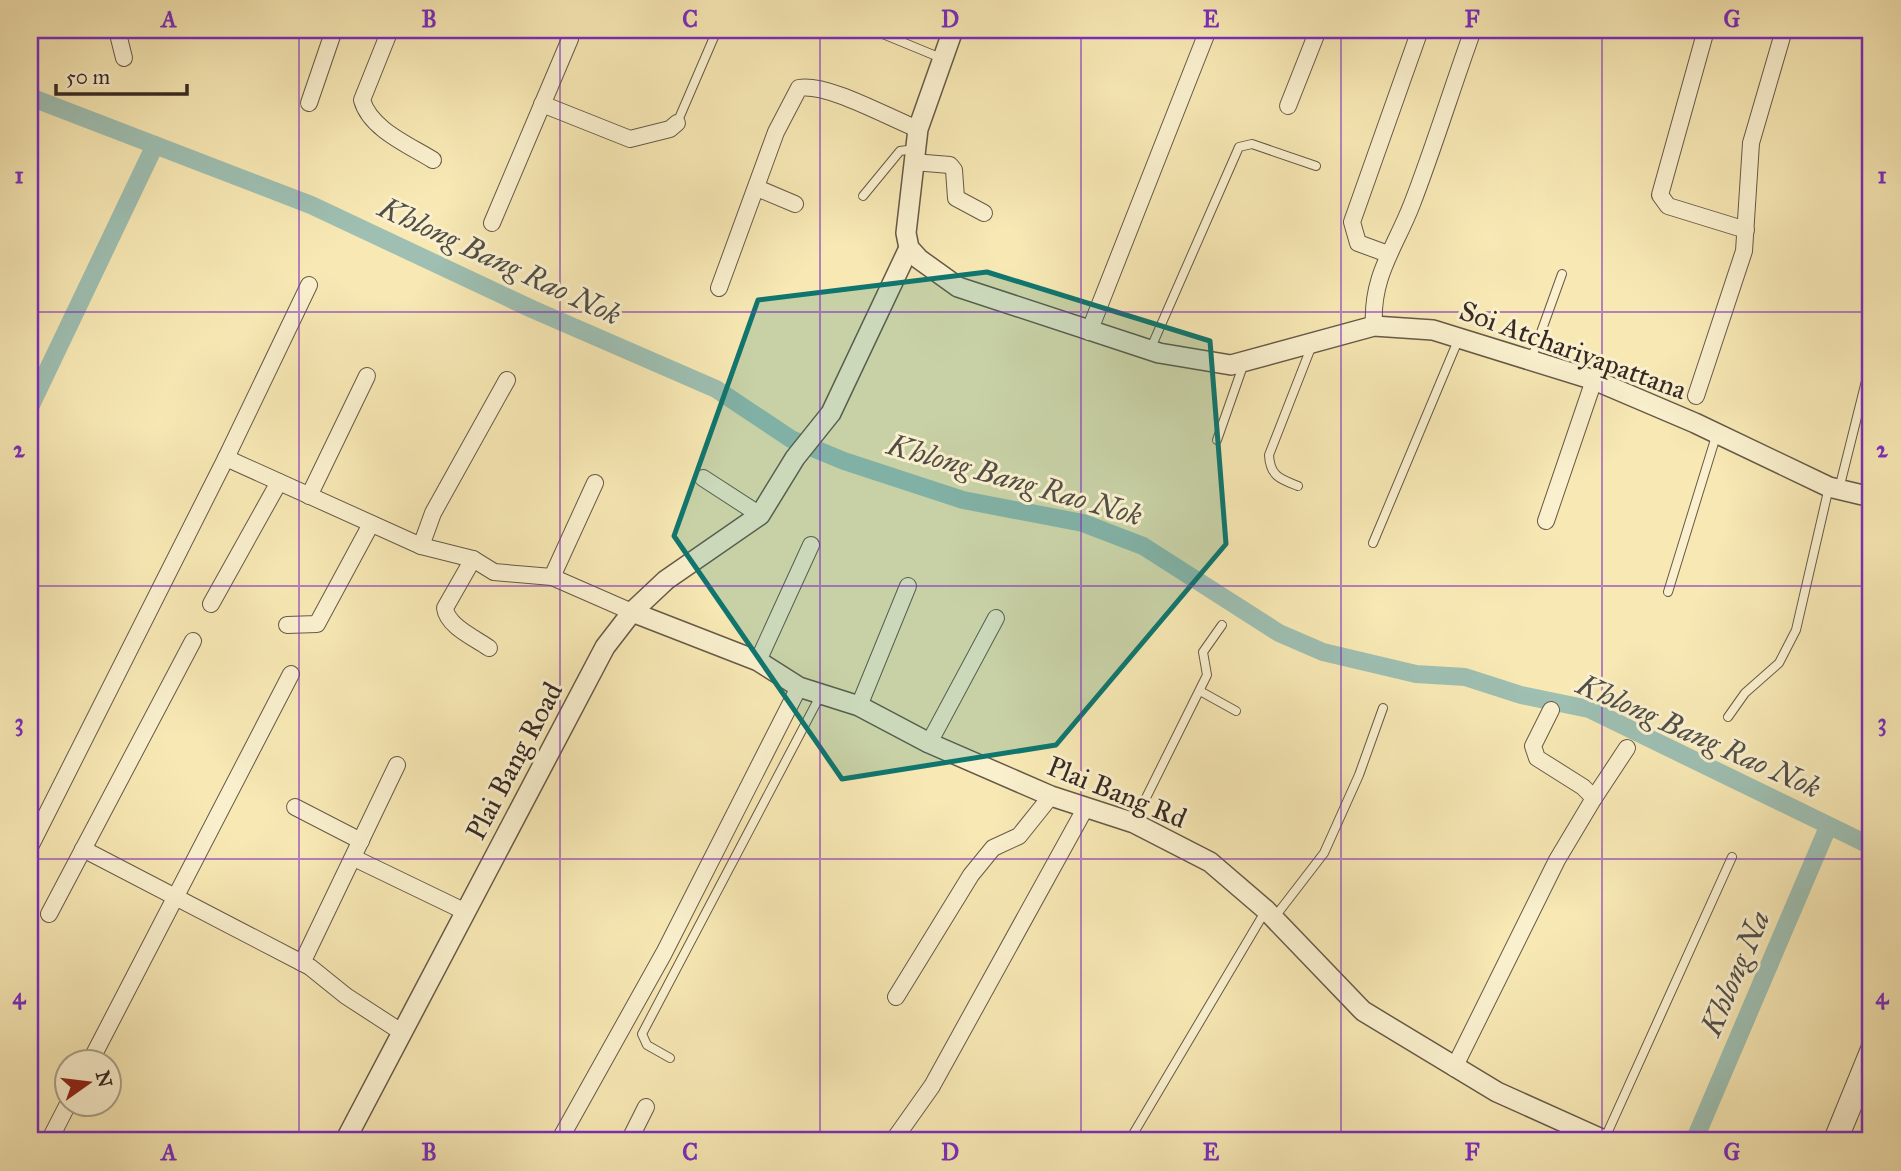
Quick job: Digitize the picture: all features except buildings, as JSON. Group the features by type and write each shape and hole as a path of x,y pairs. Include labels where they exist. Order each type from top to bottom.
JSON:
{"street":[{"path":"117,30 124,58"},
{"path":"309,103 334,30"},
{"path":"390,30 362,100 365,110 375,122 433,160"},
{"path":"492,223 570,39 568,30"},
{"path":"909,248 906,218 918,129 953,30"},
{"path":"1089,332 1208,30"},
{"path":"1288,106 1318,30"},
{"path":"1388,254 1358,243 1352,222 1420,30"},
{"path":"1374,326 1373,304 1378,277 1411,206 1473,30"},
{"path":"1706,30 1660,195 1668,206 1746,230"},
{"path":"1696,396 1744,251 1747,165 1784,30"},
{"path":"719,288 776,132 799,88 807,87 826,92 918,129"},
{"path":"542,104 631,139 670,130 677,124"},
{"path":"914,156 950,165 954,170 956,198 984,213"},
{"path":"757,188 795,204"},
{"name":"Soi Atchariyapattana","path":"909,248 919,260 958,287 1150,350 1231,365 1374,326 1433,330 1594,380 1717,432 1834,488 1871,497"},
{"name":"Plai Bang Road","path":"345,1141 605,647 632,612 666,580 760,515 795,458 831,413 909,248"},
{"path":"30,847 226,458 309,285"},
{"path":"309,496 367,376"},
{"path":"421,546 433,513 507,380"},
{"path":"1546,521 1594,380"},
{"path":"226,458 421,546 473,559 494,572 552,577 632,612"},
{"path":"703,478 760,515"},
{"path":"211,604 279,482"},
{"path":"552,577 595,483"},
{"path":"286,625 317,624 371,524"},
{"path":"758,661 811,545"},
{"path":"473,559 445,608 446,614 452,623 489,648"},
{"path":"859,706 908,586"},
{"name":"Plai Bang Rd","path":"632,612 758,661 799,687 820,696 859,706 929,743 1051,796 1134,823 1210,862 1269,915 1363,1011 1497,1092 1605,1141"},
{"path":"929,743 996,618"},
{"path":"49,914 193,641"},
{"path":"97,1048 291,674"},
{"path":"559,1141 664,953 799,687"},
{"path":"1551,710 1533,746 1537,758 1583,787 1594,798"},
{"path":"1454,1068 1557,860 1627,748"},
{"path":"302,963 397,765"},
{"path":"896,997 971,875 993,848 1019,836 1051,796"},
{"path":"295,807 361,841"},
{"path":"893,1141 932,1086 1086,807"},
{"path":"83,849 302,963 402,1033"},
{"path":"354,858 466,912"},
{"path":"1839,1141 1871,1064"},
{"path":"629,1141 646,1107"},
{"path":"48,1141 60,1118"}],"lane":[{"path":"677,124 717,30"},
{"path":"873,30 941,58"},
{"path":"1150,350 1239,147 1252,144 1316,166"},
{"path":"863,196 900,151 914,156"},
{"path":"1530,362 1562,274"},
{"path":"1373,543 1459,338"},
{"path":"1298,486 1272,472 1269,455 1312,345"},
{"path":"1728,717 1745,693 1779,663 1796,630 1871,361"},
{"path":"1217,440 1244,363"},
{"path":"1668,592 1717,432"},
{"path":"1134,823 1200,691 1207,675 1203,652 1222,625"},
{"path":"1200,691 1236,711"},
{"path":"670,1058 647,1045 642,1034 820,696"},
{"path":"1129,1141 1269,915 1324,853 1359,775 1383,708"},
{"path":"1605,1141 1732,857"},
{"path":"1826,1141 1871,1033"}],"highlighted area":[{"path":"987,272 1210,341 1226,544 1056,745 842,779 674,536 758,300"}],"waterway":[{"name":"Khlong Bang Rao Nok","path":"30,97 311,205 532,309 716,389 791,439 844,461 963,500 1083,523 1143,546 1279,633 1323,652 1416,674 1465,677 1521,695 1589,709 1871,846"},
{"path":"30,407 155,145"},
{"name":"Khlong Na","path":"1694,1141 1828,827"}]}
